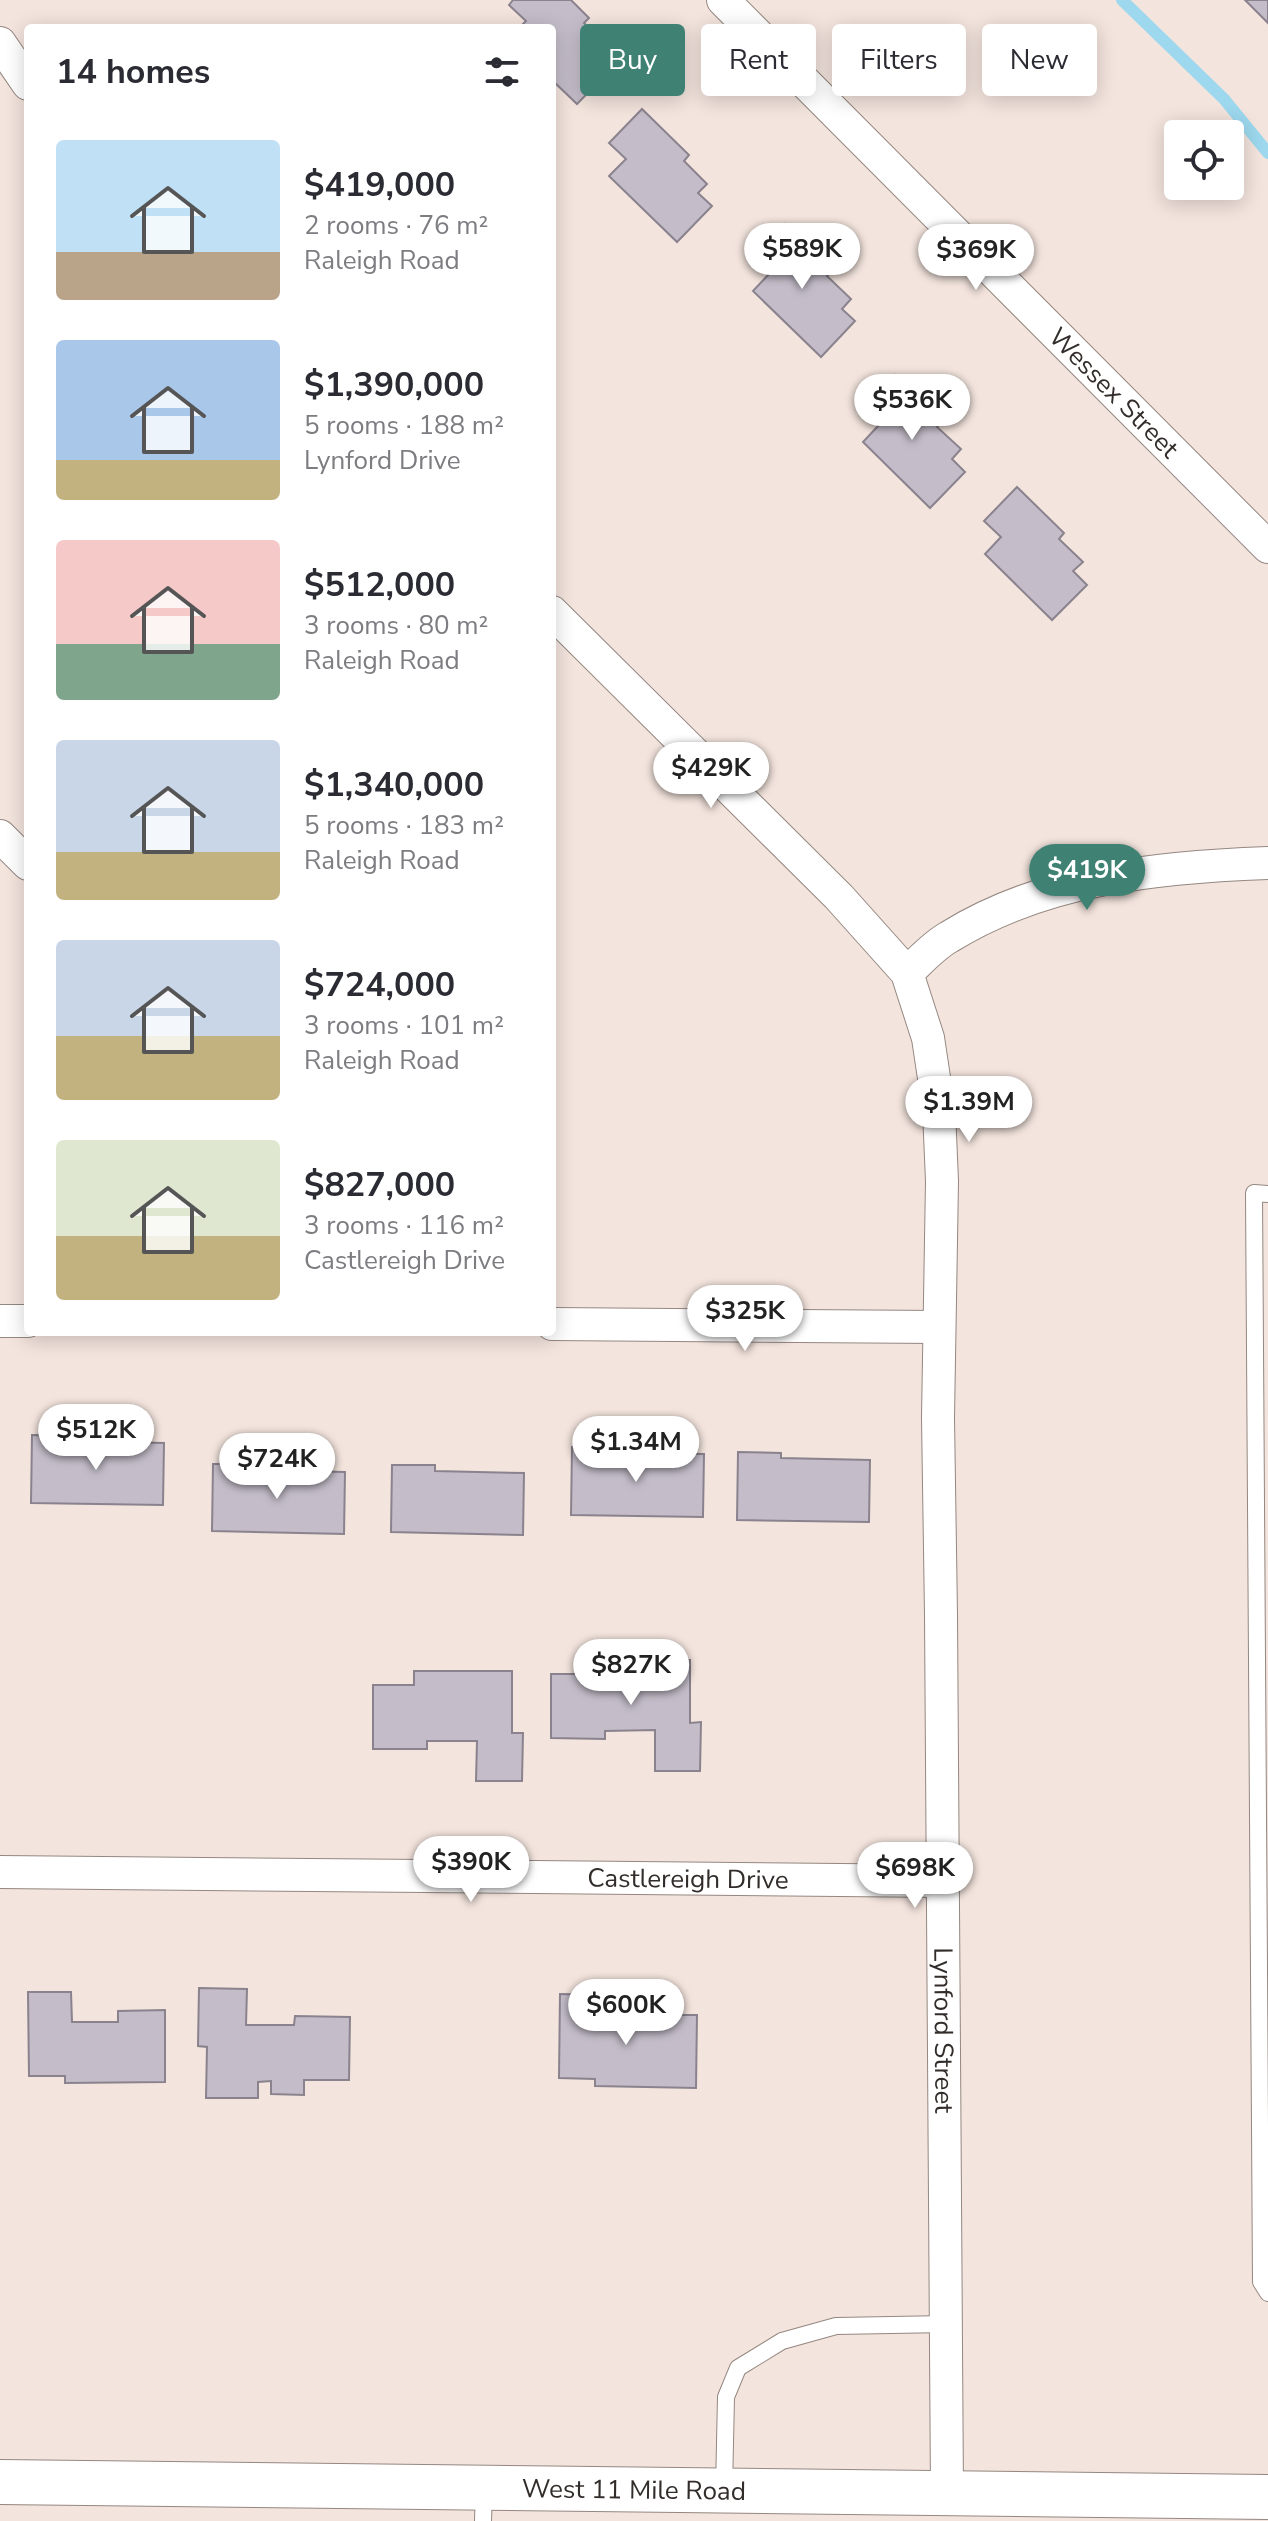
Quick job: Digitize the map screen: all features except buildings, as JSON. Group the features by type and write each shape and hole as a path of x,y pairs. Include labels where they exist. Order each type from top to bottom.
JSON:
{"street":[{"name":"Wessex Street","path":"723,0 1268,547"},
{"path":"0,43 24,78"},
{"path":"556,616 839,897 907,973 947,937 1017,903 1111,877 1205,866 1268,863"},
{"path":"0,836 24,860"},
{"name":"Lynford Street","path":"907,973 928,1038 939,1111 942,1181 938,1418 947,2493"},
{"path":"0,1321 24,1321"},
{"path":"556,1324 939,1327"},
{"name":"Castlereigh Drive","path":"0,1872 943,1881"},
{"name":"West 11 Mile Road","path":"0,2482 483,2504 724,2490 1268,2497"}],"lane":[{"path":"1268,1194 1254,1193 1261,2282 1268,2293"},
{"path":"724,2490 726,2397 738,2368 782,2341 836,2326 947,2324"}],"waterway":[{"path":"1122,0 1224,99 1268,153"}]}
